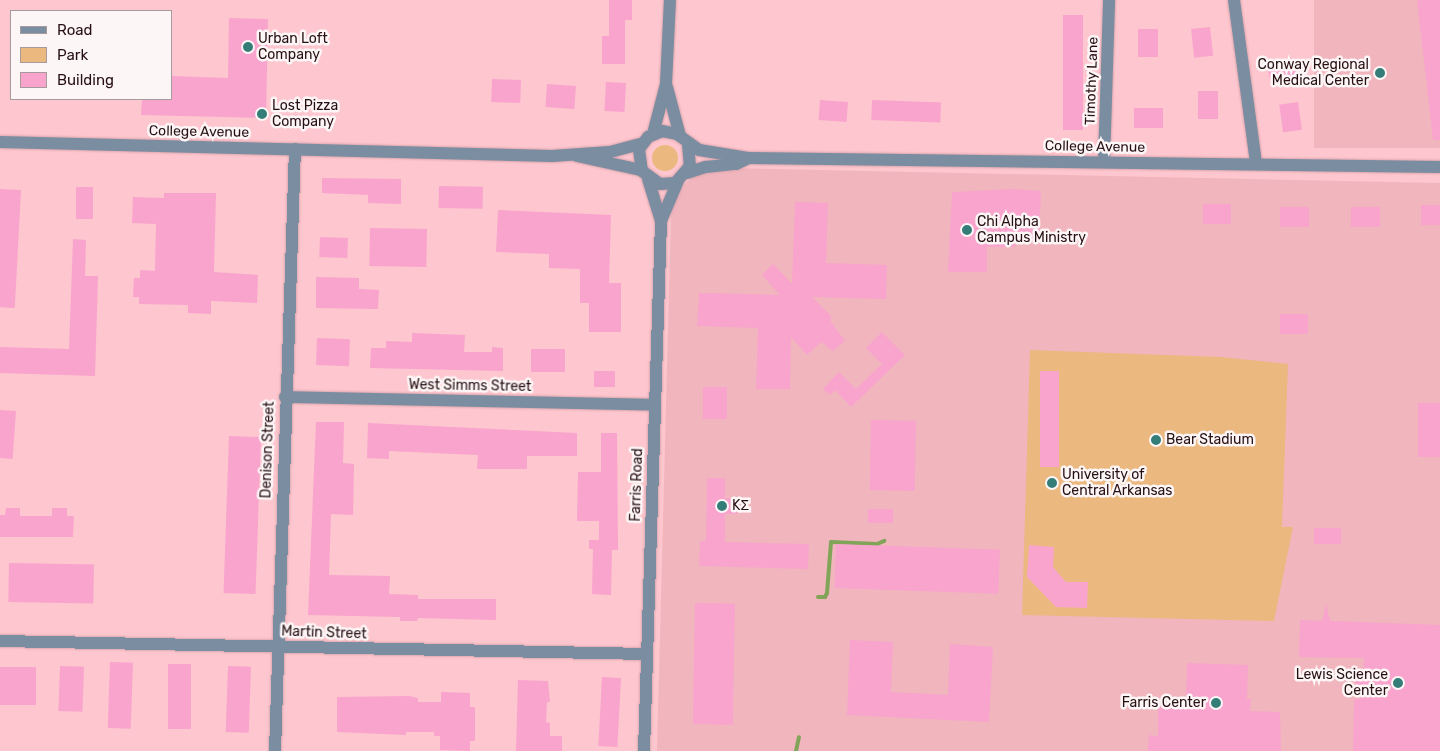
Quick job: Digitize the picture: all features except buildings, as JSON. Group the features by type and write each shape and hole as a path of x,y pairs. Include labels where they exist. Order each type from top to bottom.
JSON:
{"street":[{"path":"666,84 692,159 682,177 660,184 645,174 638,157 643,143 653,134 666,84 670,0"},
{"name":"Timothy Lane","path":"1104,162 1109,0"},
{"path":"1234,0 1256,163"},
{"path":"653,134 670,132 684,140"},
{"name":"College Avenue","path":"684,140 710,152 749,158 1256,163 1440,167"},
{"name":"College Avenue","path":"0,142 577,156 621,150 643,143"},
{"name":"Denison Street","path":"275,751 276,646 295,149"},
{"name":"College Avenue","path":"577,156 591,161 620,163 645,174"},
{"name":"College Avenue","path":"682,177 706,167 736,164 749,158"},
{"name":"Farris Road","path":"644,751 661,221 645,174"},
{"name":"Farris Road","path":"661,221 682,177"},
{"name":"West Simms Street","path":"285,397 655,405"},
{"name":"Martin Street","path":"0,641 648,654"}],"shaded area":[{"name":"Conway Regional Medical Center","path":"1314,0 1440,0 1440,148 1314,148"},
{"name":"University of Central Arkansas","path":"724,168 1440,183 1440,751 657,751 671,215 675,199 685,184 696,175"}],"green space":[{"path":"665,145 675,148 678,158 675,168 665,171 655,168 652,158 655,148"},
{"name":"Bear Stadium","path":"1030,350 1221,357 1288,364 1282,527 1293,527 1274,621 1022,615"}],"waterway":[{"path":"818,597 825,597 827,593 831,542 877,544 884,541"},
{"path":"796,751 799,737"}],"place":[{"name":"Urban Loft Company","path":"248,47"},
{"name":"Conway Regional Medical Center","path":"1380,73"},
{"name":"Lost Pizza Company","path":"262,114"},
{"name":"Chi Alpha Campus Ministry","path":"967,230"},
{"name":"Bear Stadium","path":"1156,440"},
{"name":"University of Central Arkansas","path":"1052,483"},
{"name":"KΣ","path":"722,506"},
{"name":"Lewis Science Center","path":"1398,683"},
{"name":"Farris Center","path":"1216,703"}]}
